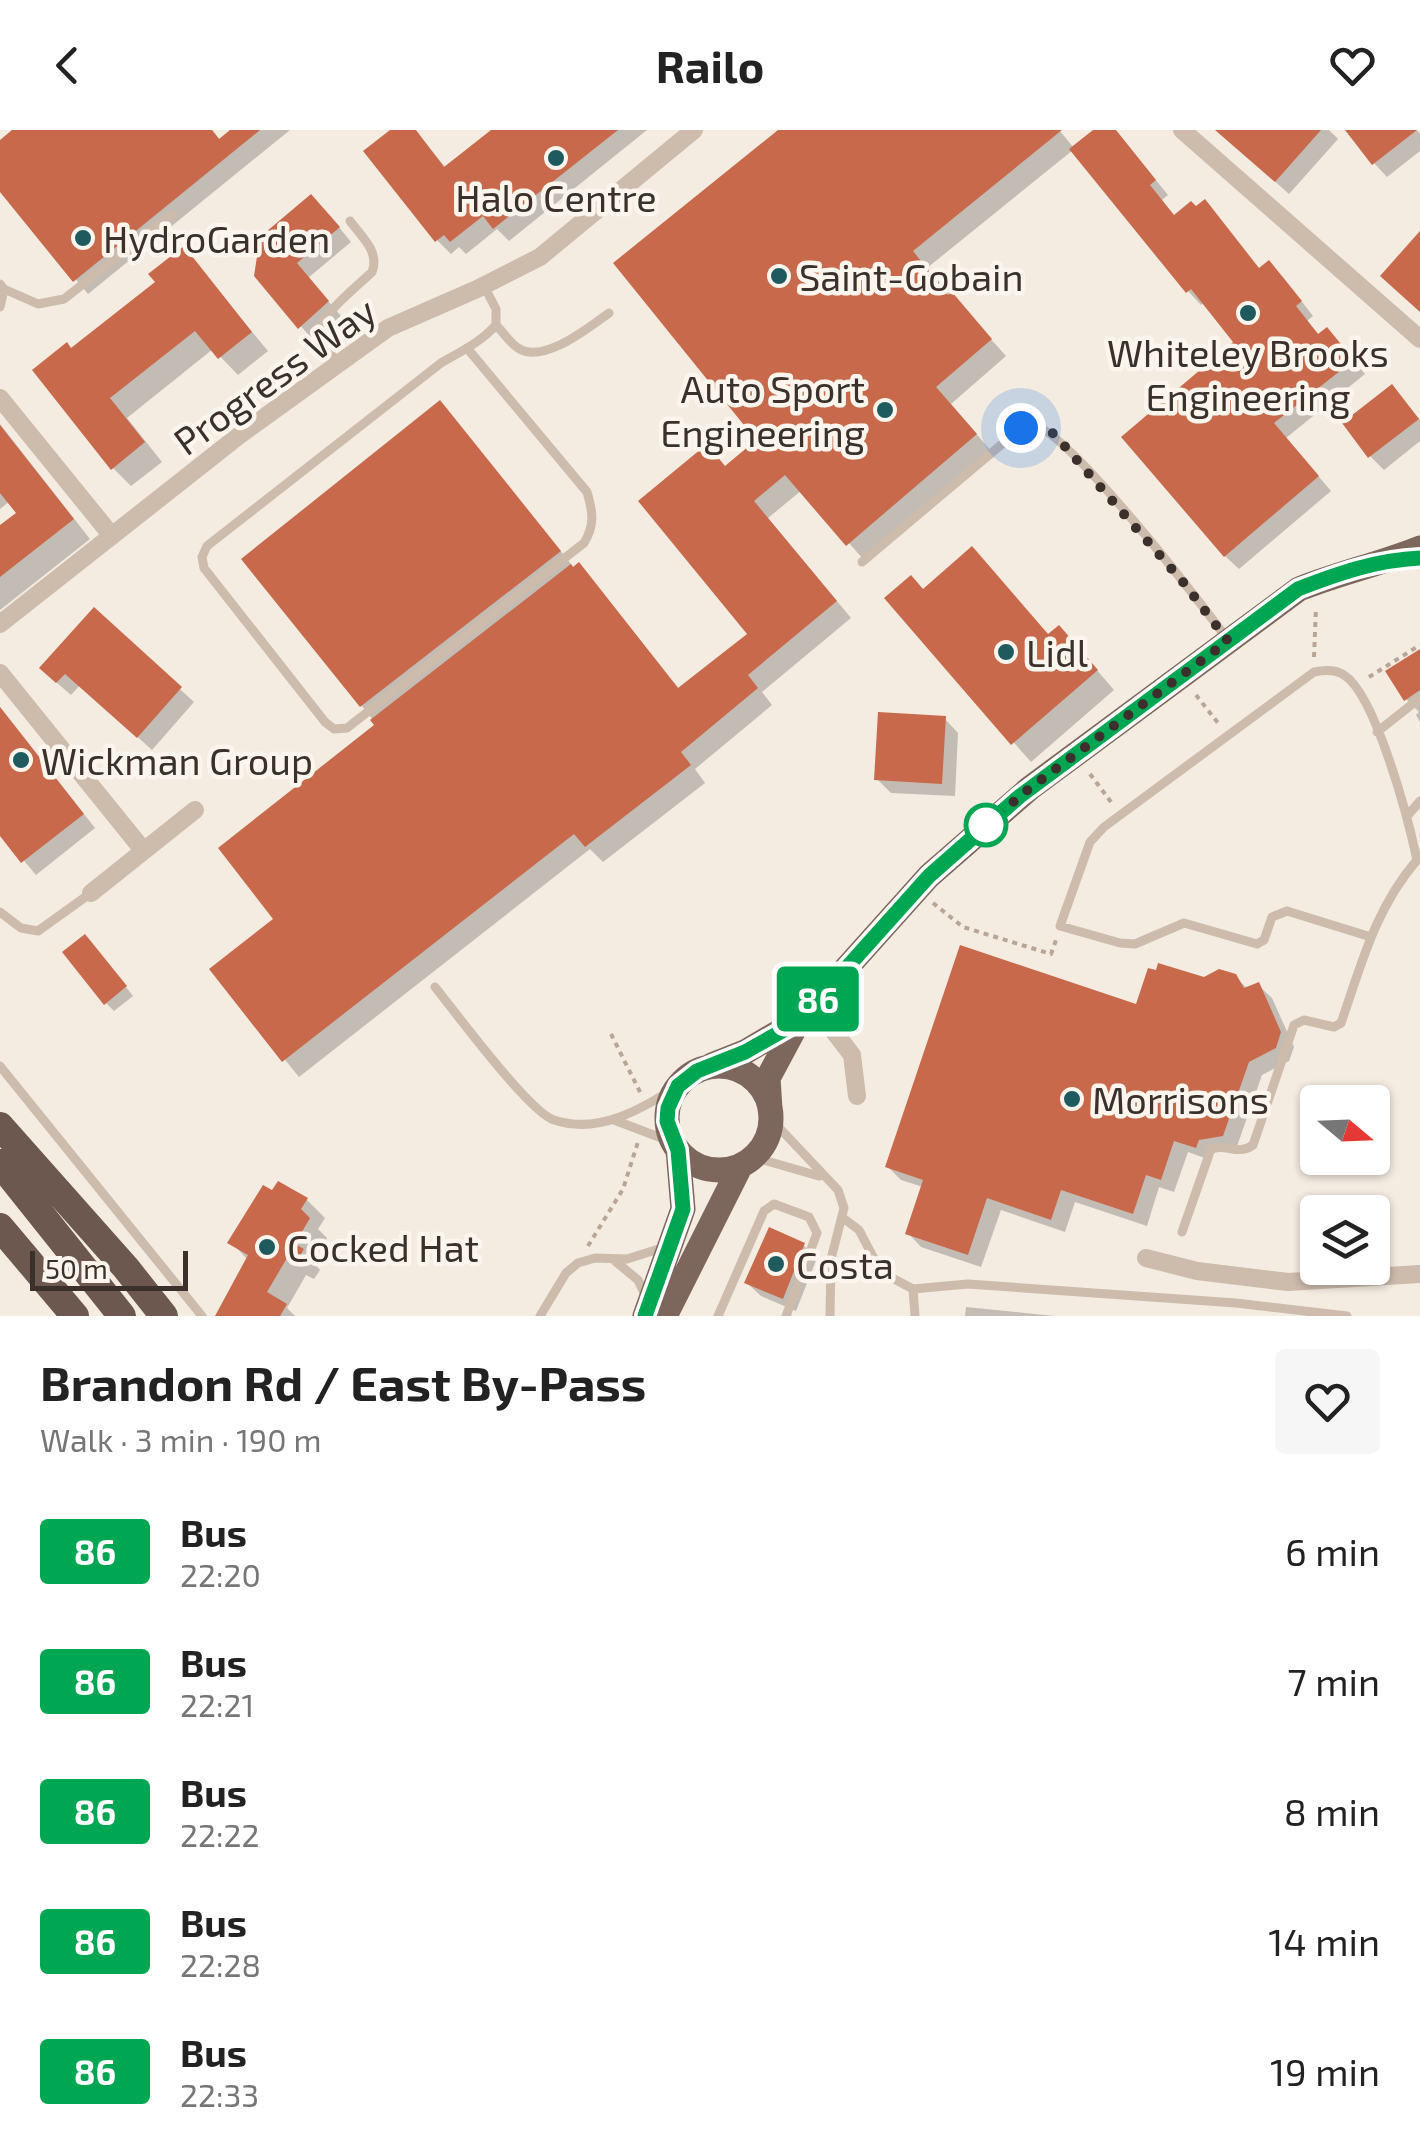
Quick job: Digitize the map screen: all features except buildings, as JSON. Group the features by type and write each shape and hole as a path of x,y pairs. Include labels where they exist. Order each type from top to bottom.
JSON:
{"highway":[{"path":"0,1126 164,1316"},
{"path":"0,1164 122,1316"},
{"path":"0,1228 74,1316"},
{"path":"0,1253 54,1316"}],"main road":[{"path":"1392,560 1420,548"},
{"path":"653,1314 747,1161 766,1139 770,1113 768,1078 806,1013 929,876 1020,796 1298,589 1342,571 1420,558"},
{"path":"653,1314 683,1209 665,1086 745,1052 806,1013"},
{"path":"707,1067 730,1067 748,1075 762,1090 770,1113"},
{"path":"675,1146 692,1162 710,1169 747,1161"}],"street":[{"name":"Progress Way","path":"0,624 388,328 540,257 694,130"},
{"path":"1182,130 1420,339"},
{"path":"0,398 112,536"},
{"path":"0,674 143,850"},
{"path":"91,894 195,810"},
{"path":"806,1013 852,1055 857,1096"},
{"path":"1146,1258 1197,1271 1288,1282 1420,1274"}],"lane":[{"path":"0,307 2,287 38,304 64,299 172,214"},
{"path":"339,363 321,340 320,328 330,312 376,265 374,253 350,221"},
{"path":"467,348 587,492 593,512 592,530 584,543 347,728 334,729 204,568 202,557 207,546 440,363 467,348 485,338 496,326 496,310 484,286"},
{"path":"496,326 519,349 533,353 569,342 609,313"},
{"path":"862,562 1021,428 1034,425 1055,435 1092,474 1200,601 1228,641"},
{"path":"1182,1232 1208,1152 1216,1146 1237,1151 1253,1145 1294,1025 1304,1020 1338,1026 1394,887 1419,861 1408,815 1362,695 1342,673 1314,672 1120,814 1090,842 1060,926 1135,944 1184,923 1251,944 1264,940 1272,917 1283,910 1371,937"},
{"path":"1377,732 1420,698"},
{"path":"1408,815 1419,803"},
{"path":"0,912 21,928 38,931 91,894"},
{"path":"435,988 538,1110 551,1120 614,1120 642,1107 665,1086"},
{"path":"0,1066 202,1316"},
{"path":"770,1113 838,1190 844,1208 831,1258 830,1316"},
{"path":"614,1120 675,1146"},
{"path":"747,1161 822,1176"},
{"path":"734,1316 719,1313 764,1210 781,1205 809,1216 817,1233 786,1316"},
{"path":"842,1218 859,1230 881,1272 913,1289 968,1284 1236,1303 1347,1316"},
{"path":"540,1316 566,1273 578,1263 595,1258 643,1256 671,1244"},
{"path":"611,1259 638,1280 653,1314"},
{"path":"913,1289 915,1316"}],"path":[{"path":"1314,672 1317,582"},
{"path":"1355,686 1420,645"},
{"path":"1182,675 1227,735"},
{"path":"1075,754 1120,814"},
{"path":"945,915 964,927 1051,954 1060,926"},
{"path":"611,1034 641,1094 642,1107"},
{"path":"641,1094 665,1086"},
{"path":"578,1263 623,1189 642,1129"}],"bus line":[{"name":"86","path":"645,1316 683,1209 678,1150 667,1121 672,1096 688,1076 745,1052 798,1022 929,876 1020,796 1298,589 1342,571 1420,558"}],"place":[{"name":"Halo Centre","path":"556,158"},
{"name":"HydroGarden","path":"83,238"},
{"name":"Saint-Gobain","path":"779,276"},
{"name":"Whiteley Brooks Engineering","path":"1248,313"},
{"name":"Auto Sport Engineering","path":"885,410"},
{"name":"Lidl","path":"1006,652"},
{"name":"Wickman Group","path":"21,760"},
{"name":"Morrisons","path":"1072,1099"},
{"name":"Cocked Hat","path":"267,1247"},
{"name":"Costa","path":"776,1264"}],"route":[{"path":"986,825 1228,641 1200,601 1055,435 1034,425 1021,428"}]}
